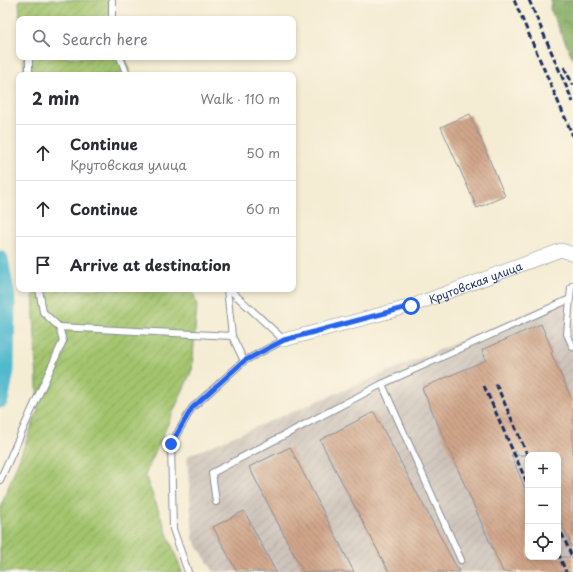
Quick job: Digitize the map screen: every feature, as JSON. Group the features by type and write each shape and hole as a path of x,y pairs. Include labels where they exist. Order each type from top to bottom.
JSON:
{"street":[{"name":"Крутовская улица","path":"284,340 411,306 561,250 573,254"}],"lane":[{"path":"112,0 112,16"},
{"path":"29,60 29,72"},
{"path":"121,60 126,72"},
{"path":"573,285 571,287 567,334 573,348"},
{"path":"0,480 63,341 59,327 43,312 40,292"},
{"path":"228,292 232,336 244,361"},
{"path":"188,572 173,529 171,444 192,408 244,361 284,340 231,292"},
{"path":"216,502 212,473 382,384 570,299"},
{"path":"59,327 232,336"},
{"path":"382,384 461,560"}],"shaded area":[{"path":"573,294 573,572 214,572 193,539 187,456"}],"green space":[{"path":"19,0 109,0 114,16 20,16"},
{"path":"551,0 573,0 573,59 550,9"},
{"path":"23,60 126,60 130,72 24,72"},
{"path":"33,292 193,292 197,305 192,370 145,475 182,572 0,572 0,509 38,410"}],"building":[{"path":"470,114 505,196 477,208 441,127"},
{"path":"541,324 553,352 551,353 573,402 573,550 561,522 561,452 525,452 525,455 511,455 525,488 525,560 561,560 561,557 573,557 573,572 503,572 422,388 486,360 482,350"},
{"path":"374,412 459,572 389,572 320,440"},
{"path":"290,447 354,572 303,572 249,467"},
{"path":"244,511 276,572 237,572 213,527"}],"waterway":[{"path":"0,259 7,298 6,370 0,400"}],"railway":[{"path":"514,0 573,136"},
{"path":"529,0 573,102"},
{"path":"564,67 573,85"},
{"path":"496,384 526,452"},
{"path":"484,386 525,478"},
{"path":"561,532 573,559"},
{"path":"561,560 566,572"}],"route":[{"path":"171,444 192,408 244,361 284,340 411,306"}]}
